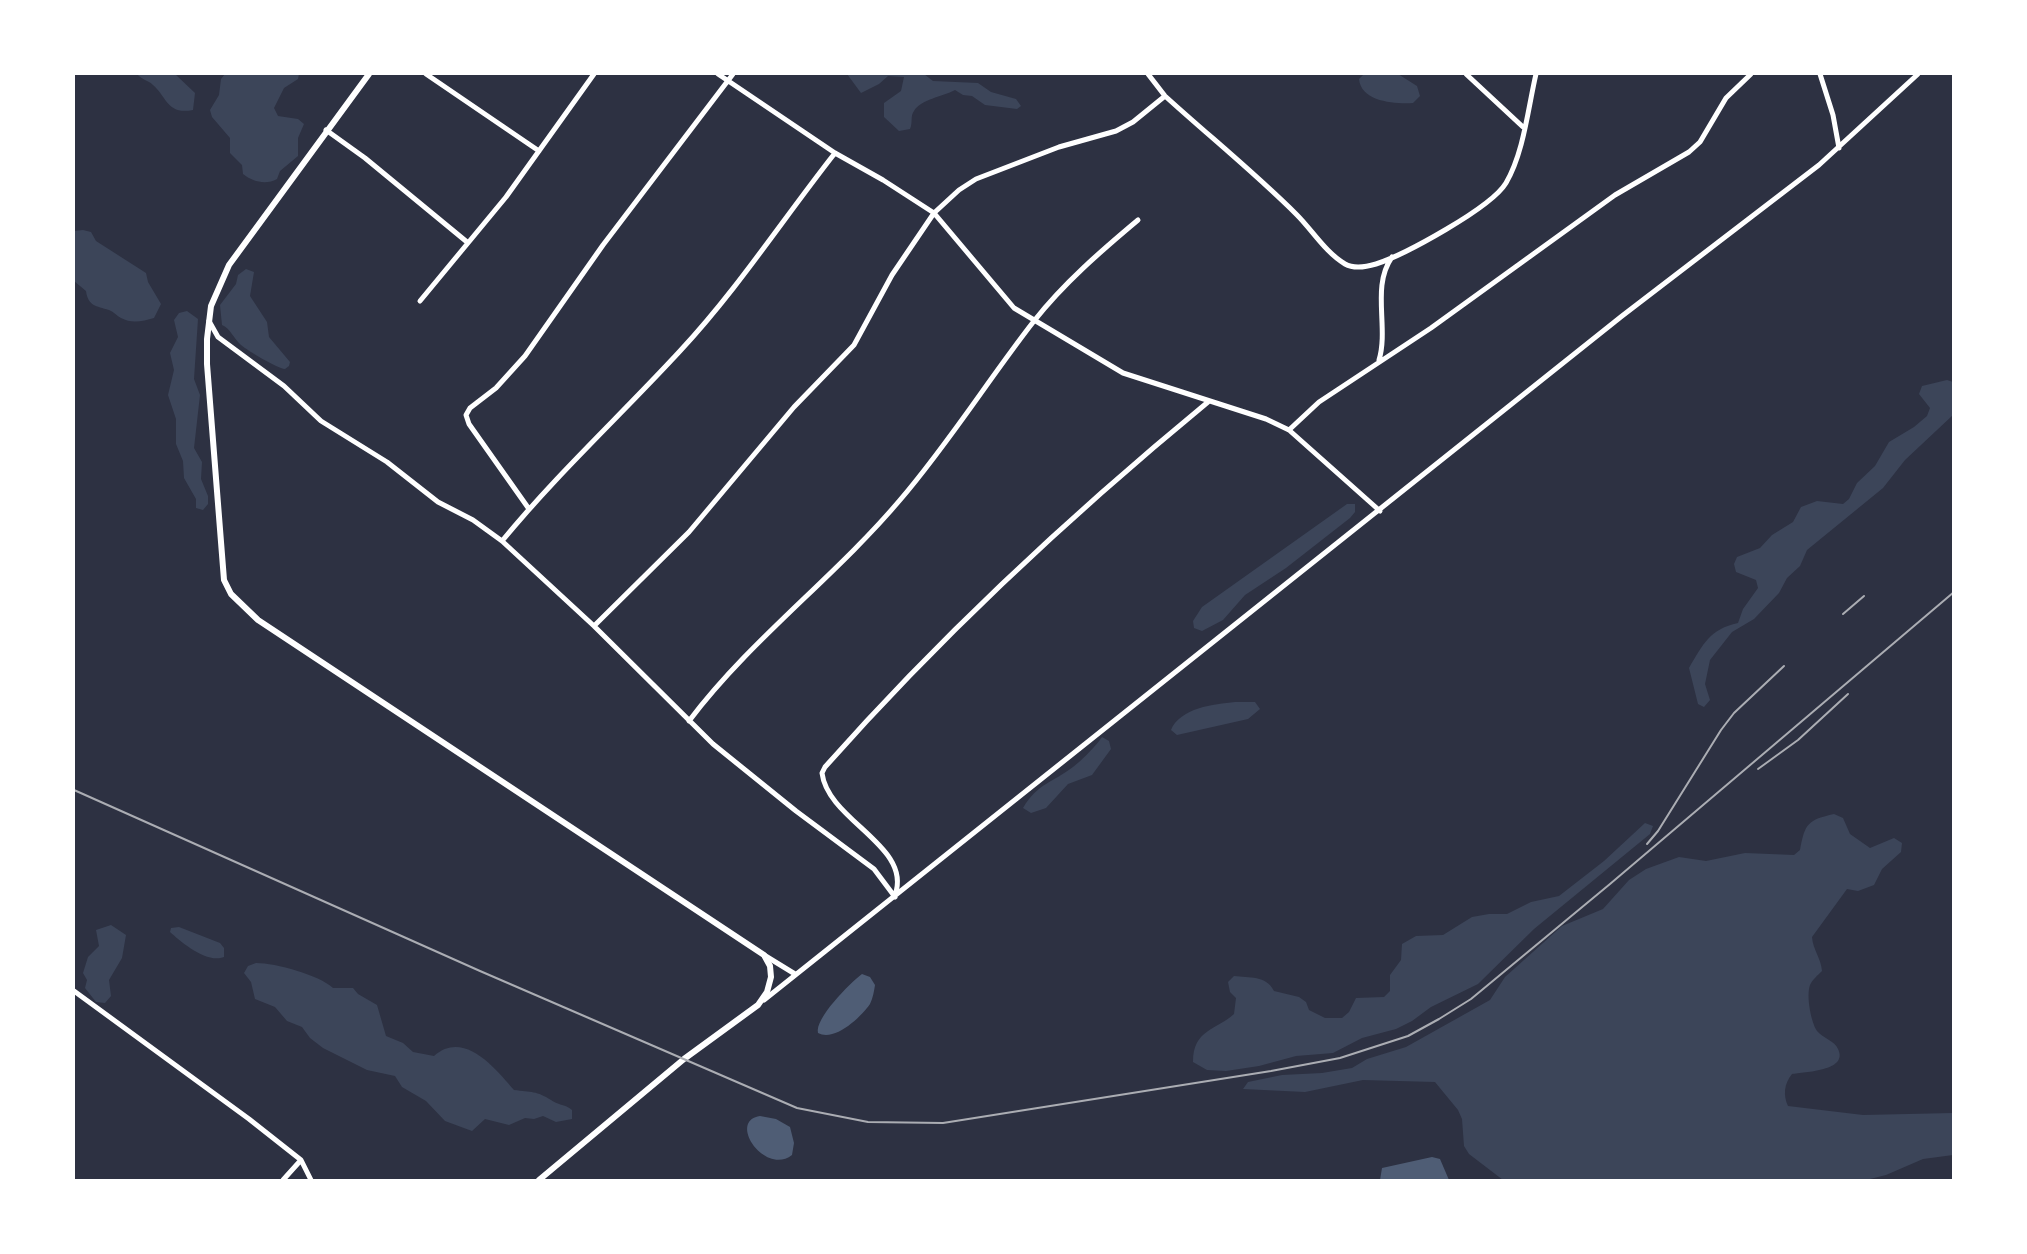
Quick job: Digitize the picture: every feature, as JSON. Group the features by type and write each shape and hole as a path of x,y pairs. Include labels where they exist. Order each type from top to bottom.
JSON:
{"street":[{"path":"369,74 229,266 218,287 208,321 207,364 220,555 224,580 231,594 258,620 795,974"},
{"path":"426,74 539,151"},
{"path":"420,301 506,197 594,74"},
{"path":"718,74 835,153 892,185 934,213 1014,308 1123,373 1266,419 1289,430 1380,510"},
{"path":"529,509 469,424 466,415 470,408 496,388 525,356 609,236 733,74"},
{"path":"1148,74 1165,96 1297,215 1334,254 1344,263 1356,268 1374,265 1393,257 1477,211 1492,199 1504,186 1511,172 1536,74"},
{"path":"1466,74 1523,127"},
{"path":"1289,430 1319,402 1379,360 1431,328 1615,195 1689,152 1700,142 1726,98 1751,74"},
{"path":"1821,74 1833,115 1839,148"},
{"path":"539,1180 684,1059 758,1005 895,897 1622,316 1839,148 1918,74"},
{"path":"594,626 689,532 786,416 854,345 892,275 934,213 976,179 1059,147 1116,131 1133,122 1165,96"},
{"path":"326,130 365,158 467,242"},
{"path":"502,541 529,509 681,351 732,291 835,153"},
{"path":"689,721 746,658 899,502 940,452 1035,320 1082,268 1138,220"},
{"path":"1379,360 1384,339 1382,286 1385,267 1393,257"},
{"path":"208,321 218,337 284,386 321,422 387,462 404,476 502,541 594,626 689,721 750,775 874,869 895,897"},
{"path":"895,897 898,884 897,868 887,854 828,794 822,773 825,767 876,709 1029,557 1208,402"},
{"path":"758,1005 771,983 770,966 764,955"},
{"path":"74,991 201,1083 301,1160 311,1180"},
{"path":"283,1180 301,1160"}],"shaded area":[{"path":"137,74 175,74 195,93 193,110 178,110 168,104 153,85"},
{"path":"225,74 299,74 298,79 284,88 274,108 278,116 298,119 304,124 298,138 298,156 280,171 277,179 260,182 243,174 242,165 230,153 230,138 212,117 210,110 219,95 221,79"},
{"path":"847,74 924,74 933,81 978,83 991,92 1016,99 1021,106 1017,109 985,105 972,96 963,95 955,90 917,107 913,113 910,129 899,131 884,117 884,103 901,91 904,77 888,76 879,84 861,93"},
{"path":"1364,74 1398,74 1417,86 1420,96 1413,103 1389,102 1372,97 1361,87 1359,79"},
{"path":"74,231 91,232 96,241 146,273 148,282 161,304 154,318 129,321 91,303 86,291 74,281"},
{"path":"246,269 254,272 250,296 267,322 269,337 290,362 285,369 269,363 245,348 222,325 220,305 236,284 238,275"},
{"path":"187,311 198,319 194,379 200,395 194,448 202,462 201,479 208,496 208,504 203,510 196,508 196,499 184,478 183,461 176,444 176,419 168,395 174,370 170,353 178,337 174,320 179,313"},
{"path":"1947,380 1953,382 1953,415 1905,460 1883,488 1807,550 1800,566 1787,578 1779,593 1754,619 1732,632 1710,660 1705,684 1710,700 1704,707 1698,704 1689,668 1708,639 1720,629 1738,623 1743,609 1758,588 1756,580 1736,572 1734,564 1737,557 1760,548 1772,535 1793,522 1801,507 1817,501 1843,504 1849,499 1857,483 1875,466 1889,442 1927,416 1930,408 1919,394 1922,386"},
{"path":"1347,504 1355,504 1355,512 1350,518 1286,568 1245,595 1223,620 1202,631 1194,628 1193,621 1202,607"},
{"path":"1235,702 1255,702 1260,709 1248,719 1177,735 1171,730 1182,717 1198,708"},
{"path":"1102,737 1109,741 1111,749 1092,775 1068,784 1046,808 1031,813 1023,808 1034,793 1076,764"},
{"path":"1834,814 1843,818 1850,834 1870,848 1894,838 1902,843 1901,852 1882,869 1874,885 1858,891 1847,889 1812,937 1822,971 1810,985 1811,1015 1817,1031 1836,1046 1840,1056 1837,1062 1824,1069 1792,1074 1786,1086 1786,1102 1788,1106 1863,1115 1953,1113 1953,1155 1923,1159 1886,1175 1866,1180 1503,1180 1469,1154 1464,1146 1462,1119 1458,1110 1435,1082 1363,1080 1305,1092 1243,1089 1248,1082 1282,1075 1322,1073 1352,1068 1367,1059 1406,1047 1490,1000 1505,977 1562,926 1603,909 1629,880 1646,869 1679,857 1706,861 1745,853 1794,855 1800,850 1809,824 1818,818"},
{"path":"1645,823 1653,826 1650,834 1534,929 1478,984 1431,1007 1412,1021 1396,1029 1362,1038 1333,1053 1296,1056 1259,1066 1226,1071 1207,1070 1193,1062 1194,1051 1201,1037 1234,1014 1236,998 1230,992 1228,982 1234,976 1262,980 1274,991 1299,997 1306,1002 1309,1010 1325,1018 1342,1018 1349,1012 1356,998 1384,997 1390,991 1390,975 1401,960 1402,944 1416,936 1443,935 1472,917 1507,914 1531,902 1559,896 1604,861"},
{"path":"111,925 126,935 122,958 109,980 111,996 105,1003 96,1002 85,988 87,980 83,973 88,957 99,946 96,930"},
{"path":"179,927 220,943 224,948 224,957 202,955 187,946 170,932 171,928"},
{"path":"256,963 297,971 333,988 353,988 358,994 377,1005 386,1036 403,1043 413,1052 434,1056 445,1049 457,1047 468,1049 489,1063 514,1090 538,1093 567,1107 572,1110 572,1119 556,1122 543,1116 534,1119 525,1118 509,1125 485,1119 472,1131 445,1121 426,1101 402,1087 395,1076 367,1070 323,1048 310,1038 302,1027 287,1021 275,1007 255,999 251,982 244,973 248,966"},
{"path":"862,974 870,977 875,985 870,1004 854,1021 840,1031 825,1035 818,1033 818,1027 827,1011 849,985"},
{"path":"760,1116 776,1119 790,1127 794,1143 792,1155 782,1160 771,1158 761,1153 754,1145 747,1127 751,1120"},
{"path":"1432,1157 1440,1159 1449,1180 1380,1180 1382,1168"}],"railway":[{"path":"74,790 480,971 797,1108 868,1122 943,1123 1271,1071 1340,1058 1408,1036 1471,999 1954,592"},
{"path":"1843,614 1864,596"},
{"path":"1647,844 1658,831 1734,713 1784,666"},
{"path":"1758,769 1798,740 1848,694"}]}
